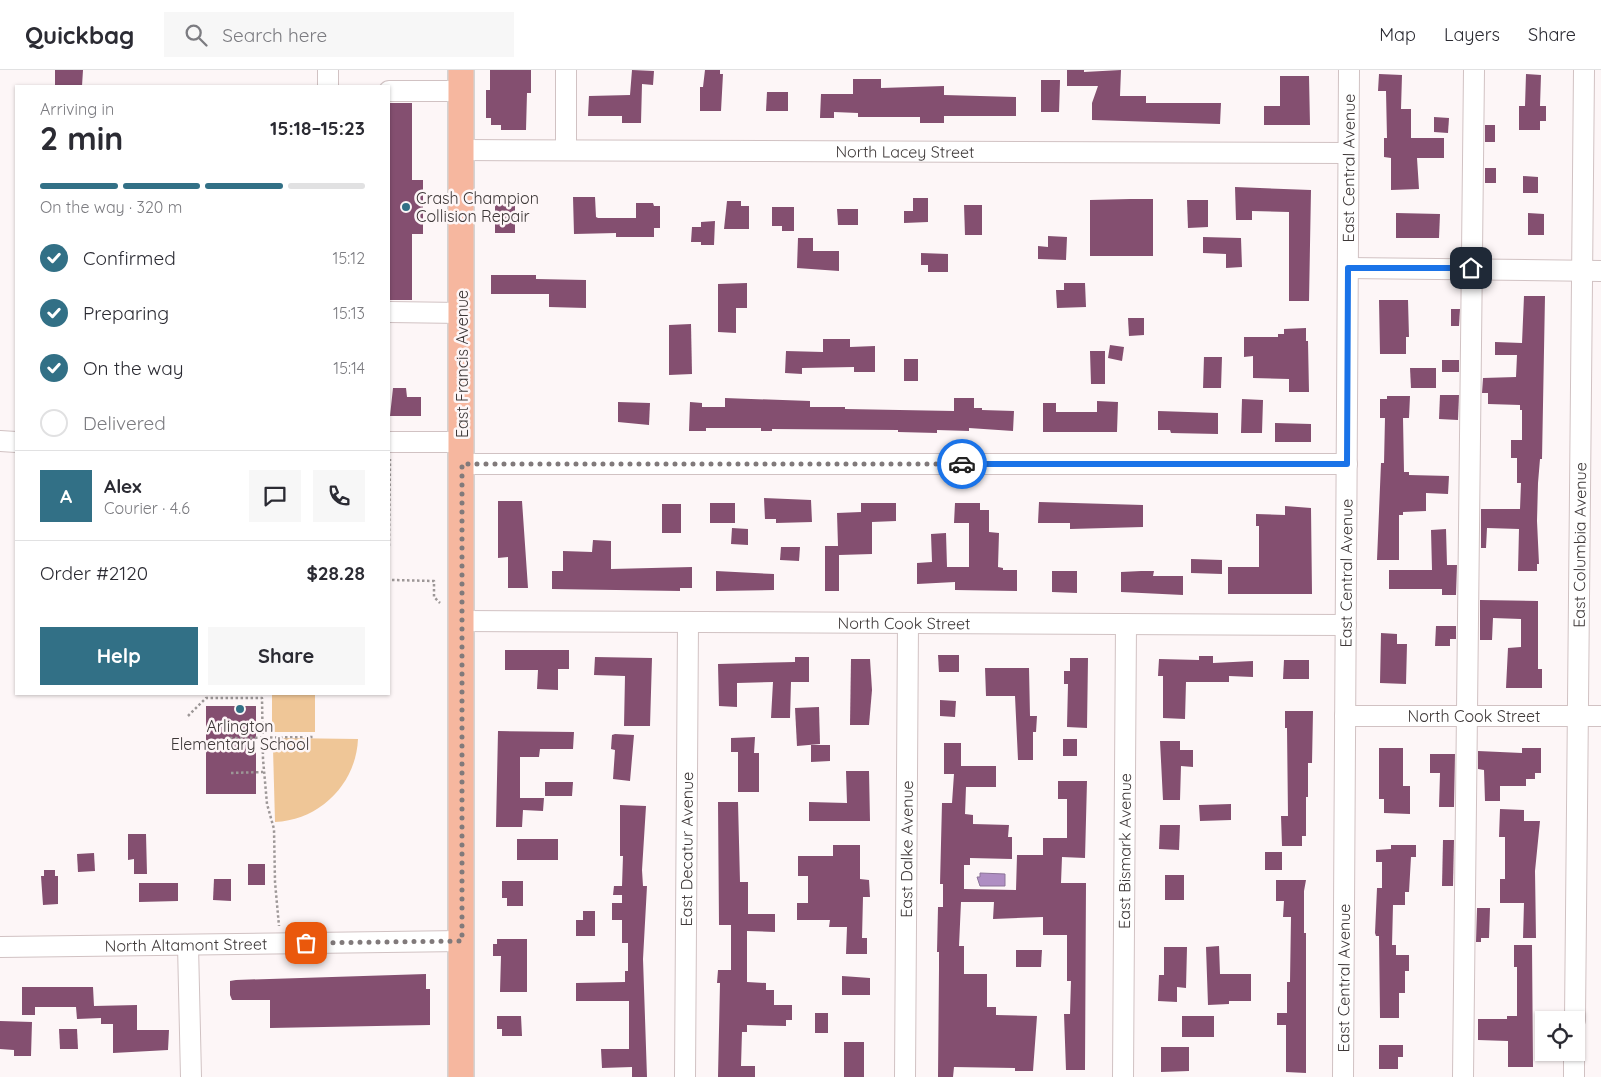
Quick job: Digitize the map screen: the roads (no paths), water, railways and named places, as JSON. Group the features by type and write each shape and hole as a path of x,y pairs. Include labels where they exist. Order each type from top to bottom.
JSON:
{"main road":[{"name":"East Francis Avenue","path":"461,81 461,1077"}],"street":[{"path":"328,70 328,85"},
{"path":"566,70 566,150"},
{"name":"East Central Avenue","path":"1343,1077 1349,70"},
{"path":"1463,1077 1474,70"},
{"name":"East Columbia Avenue","path":"1575,1011 1578,716 1592,270 1584,70"},
{"path":"390,91 461,81"},
{"name":"North Lacey Street","path":"462,150 1348,153"},
{"path":"1348,268 1592,270"},
{"path":"390,312 462,313"},
{"path":"0,441 15,442"},
{"path":"390,450 462,453 1347,464"},
{"name":"North Cook Street","path":"462,621 1346,625"},
{"name":"East Decatur Avenue","path":"685,1077 688,622"},
{"name":"East Dalke Avenue","path":"905,1077 908,623"},
{"name":"East Bismark Avenue","path":"1123,1077 1126,624"},
{"name":"North Cook Street","path":"1345,716 1601,716"},
{"name":"North Altamont Street","path":"0,947 462,941"},
{"path":"188,945 191,1077"},
{"path":"1574,1061 1574,1077"}],"place":[{"name":"Crash Champion Collision Repair","path":"406,207"},
{"name":"Arlington Elementary School","path":"240,709"}]}
